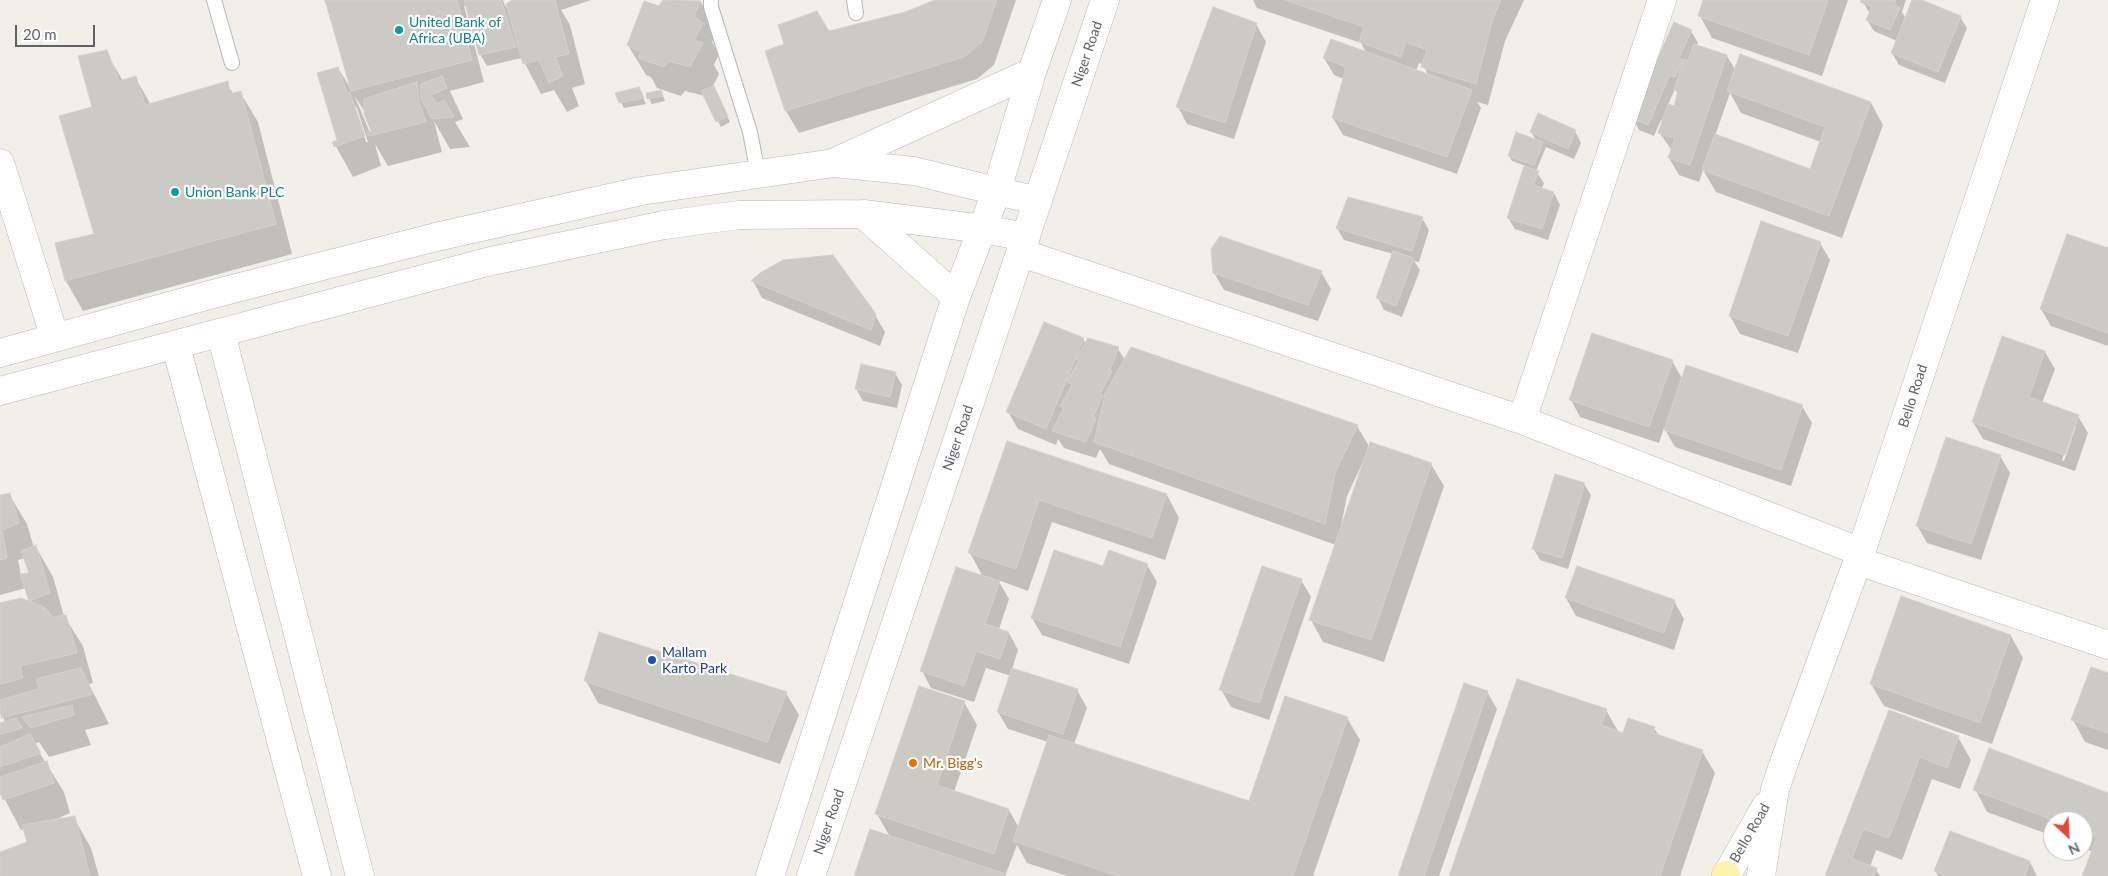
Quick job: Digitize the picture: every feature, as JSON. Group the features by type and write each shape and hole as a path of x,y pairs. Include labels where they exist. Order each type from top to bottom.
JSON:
{"street":[{"path":"770,876 956,298 984,229 1032,72 1057,0"},
{"name":"Niger Road","path":"811,876 1106,0"},
{"path":"1522,420 1662,0"},
{"name":"Bello Road","path":"1726,876 1775,790 1860,557 2045,0"},
{"path":"834,163 1032,72"},
{"path":"0,163 55,338"},
{"path":"0,353 436,237 641,191 834,163 914,171 1038,201"},
{"path":"0,391 176,346 487,262 664,225 739,214 863,214 984,229 1023,245 1522,420 1860,557 2108,645"},
{"path":"863,214 956,298"},
{"path":"176,346 316,871 357,866 220,333"},
{"name":"Bello Road","path":"1761,876 1775,790"}],"lane":[{"path":"214,0 232,63"},
{"path":"711,0 711,7 750,132 758,174"}],"building":[{"name":"United Bank of Africa (UBA)","path":"325,0 457,0 472,60 351,91"},
{"name":"United Bank of Africa (UBA)","path":"464,0 501,0 516,47 479,55"},
{"path":"512,0 555,0 569,54 555,57 563,76 549,83 539,60 523,64 506,4"},
{"path":"663,0 701,1 694,16 703,23 694,40 703,43 690,67 668,61 664,67 638,58 641,52 627,45 644,1 659,6"},
{"path":"935,0 997,0 982,42 964,57 785,111 765,51 784,44 778,25 817,11 829,31 905,12"},
{"path":"1285,0 1501,0 1493,18 1476,84 1421,67 1427,50 1406,42 1401,57 1359,42 1364,27"},
{"path":"1703,0 1828,0 1809,55 1698,16"},
{"path":"1861,0 1896,0 1894,4 1900,8 1890,30 1866,20 1872,7 1860,2"},
{"path":"1912,0 1922,0 1961,16 1938,72 1891,53"},
{"path":"1213,7 1257,23 1225,123 1176,107"},
{"path":"1674,22 1692,30 1679,58 1683,60 1675,77 1670,75 1648,125 1631,118"},
{"path":"1331,39 1472,90 1447,157 1332,118 1346,67 1323,58"},
{"path":"1694,44 1727,55 1690,165 1668,158 1675,138 1658,133 1668,104 1674,106 1678,91 1674,90 1684,59 1688,61"},
{"name":"Union Bank PLC","path":"107,50 119,81 136,76 145,105 228,81 230,94 241,91 276,224 65,281 55,243 94,234 59,116 92,107 78,56"},
{"path":"1740,54 1871,102 1829,216 1702,170 1715,134 1810,169 1825,127 1727,91"},
{"path":"338,67 347,93 350,93 365,136 334,147 332,142 337,140 317,73"},
{"path":"442,76 447,88 431,95 437,104 444,100 454,117 432,119 421,99 421,84"},
{"path":"417,82 419,103 426,122 369,136 367,133 371,131 364,114 364,99"},
{"path":"714,86 728,116 716,122 701,91"},
{"path":"639,87 644,98 619,103 615,93"},
{"path":"661,90 663,96 647,99 646,93"},
{"path":"1538,113 1576,130 1568,149 1530,132"},
{"path":"1516,132 1543,142 1534,165 1508,156"},
{"path":"1524,166 1539,171 1533,185 1554,192 1542,229 1507,218"},
{"path":"1348,197 1423,217 1412,251 1336,228"},
{"path":"1761,221 1821,242 1788,336 1729,316"},
{"path":"2067,234 2108,248 2108,333 2040,309"},
{"path":"1220,236 1322,271 1308,305 1213,273 1211,249"},
{"path":"1393,251 1414,258 1396,306 1376,298"},
{"path":"833,255 876,314 871,330 751,281 760,273 783,260"},
{"path":"1044,322 1084,338 1046,429 1006,412"},
{"path":"1592,333 1673,360 1649,427 1569,400"},
{"path":"2002,336 2045,351 2029,397 2079,415 2065,455 1972,422"},
{"path":"1088,338 1119,347 1110,370 1112,371 1100,394 1103,395 1093,417 1096,418 1086,442 1052,431 1064,407 1060,406 1072,385 1067,381 1079,361 1076,359"},
{"path":"1131,347 1358,425 1335,473 1325,524 1094,442 1105,394"},
{"path":"861,364 896,372 890,397 855,389"},
{"path":"1686,365 1803,405 1781,470 1664,430"},
{"path":"1946,437 2001,455 1971,544 1916,526"},
{"path":"1007,441 1167,494 1152,538 1039,500 1016,569 968,553"},
{"path":"1370,442 1432,463 1371,640 1309,620"},
{"path":"1555,474 1585,483 1562,558 1532,549"},
{"path":"10,493 19,523 2,530 7,558 0,560 0,495"},
{"path":"36,545 50,593 29,601 20,574 29,573 21,551"},
{"path":"1054,550 1103,566 1109,550 1148,564 1120,647 1031,618"},
{"path":"1262,566 1302,579 1259,703 1219,690"},
{"path":"1577,566 1675,600 1664,633 1565,598"},
{"path":"956,567 1000,581 985,624 1009,632 1000,659 976,651 964,686 920,671"},
{"path":"1901,596 2011,635 1980,723 1870,684"},
{"path":"21,598 44,607 53,617 66,615 77,653 20,666 23,678 0,684 0,603"},
{"path":"599,632 787,692 767,742 584,681"},
{"path":"2091,667 2108,673 2108,733 2071,720"},
{"path":"81,668 93,694 1,718 0,700 39,689 36,679"},
{"path":"1012,668 1078,689 1063,734 997,712"},
{"path":"1517,679 1607,709 1601,725 1623,733 1628,718 1655,727 1653,733 1703,750 1660,876 1449,876"},
{"path":"1464,683 1488,691 1424,876 1398,876"},
{"path":"919,686 965,701 937,785 1009,809 994,854 875,814"},
{"path":"1285,696 1348,717 1293,876 1118,876 1013,841 1049,735 1249,801"},
{"path":"72,705 74,715 31,728 22,717"},
{"path":"1889,710 1959,736 1947,768 1920,757 1889,838 1863,829 1852,859 1877,868 1874,876 1825,876"},
{"path":"16,718 22,728 0,734 0,723"},
{"path":"30,734 41,753 0,767 0,747"},
{"path":"1989,748 2108,793 2108,876 2082,876 2088,861 2093,861 2093,847 2097,837 2093,835 2093,811 2043,811 2043,816 1973,790"},
{"path":"47,761 54,783 3,800 0,792 0,777"},
{"path":"75,816 90,876 0,876 0,852 27,842 22,825"},
{"path":"870,829 1006,874 1005,876 854,876"},
{"path":"1950,831 2030,861 2025,876 1946,876 1934,871"}],"place":[{"name":"United Bank of Africa (UBA)","path":"399,30"},
{"name":"Union Bank PLC","path":"175,192"},
{"name":"Mallam Karto Park","path":"652,660"},
{"name":"Mr. Bigg's","path":"913,763"}]}
